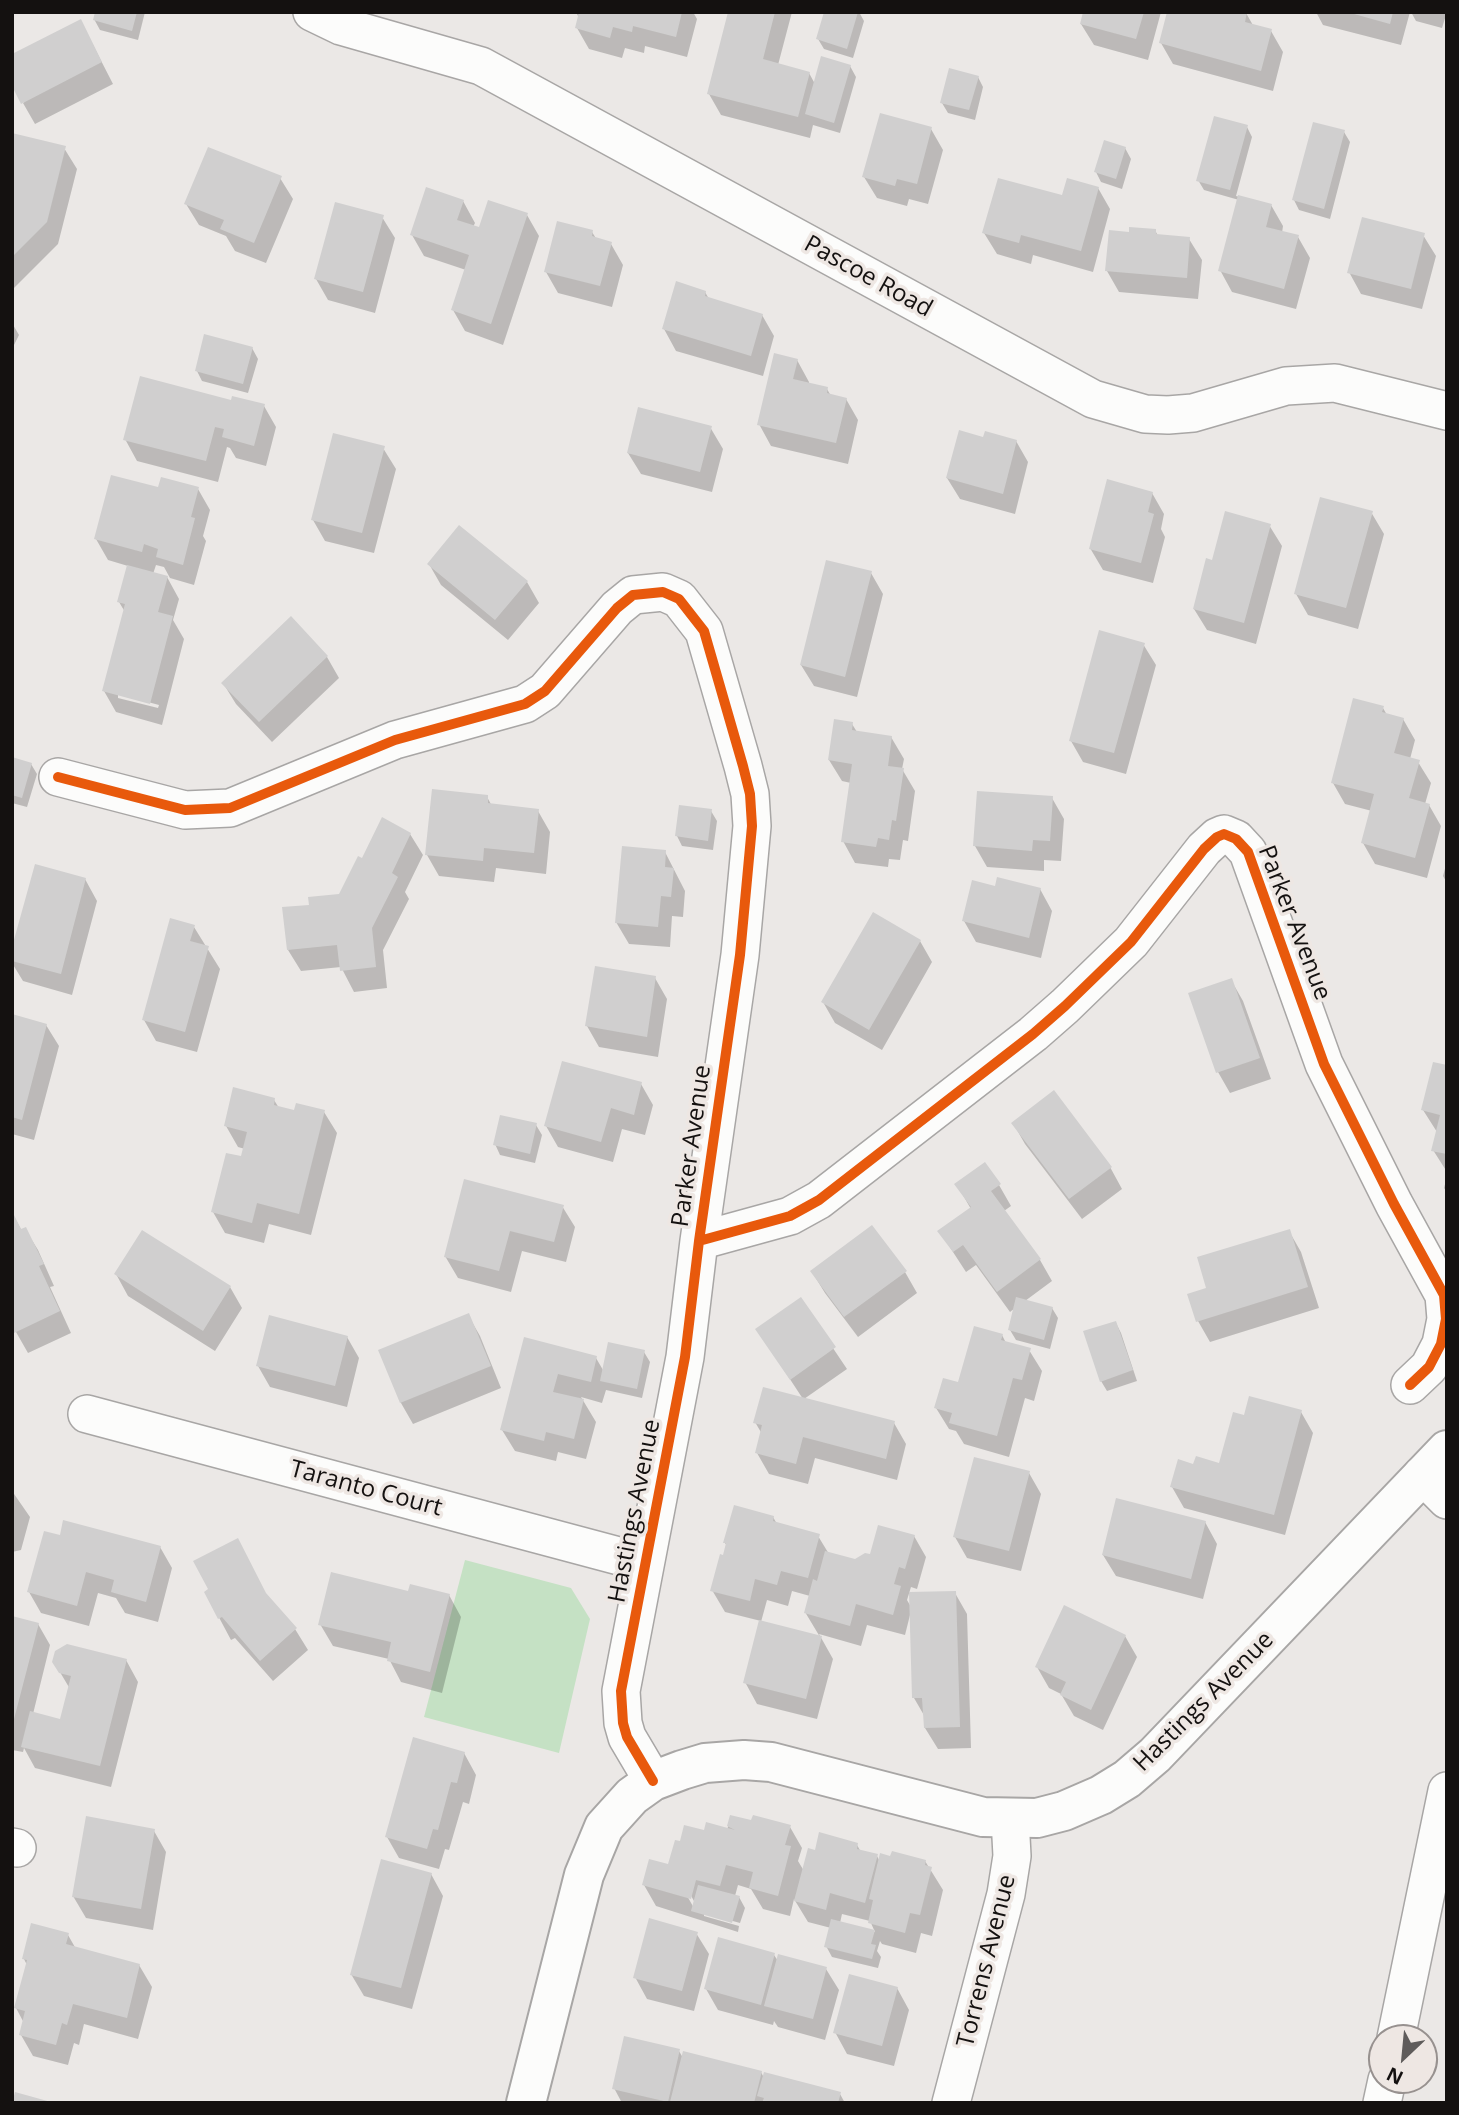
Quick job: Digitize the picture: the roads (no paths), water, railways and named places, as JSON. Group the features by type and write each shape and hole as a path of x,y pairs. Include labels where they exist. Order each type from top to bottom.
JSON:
{"main road":[{"name":"Hastings Avenue","path":"526,2103 584,1875 593,1850 604,1827 617,1811 653,1781 705,1763 727,1760 758,1761 771,1762 983,1817 1037,1818 1065,1811 1101,1795 1146,1763 1441,1469"}],"street":[{"name":"Pascoe Road","path":"312,12 341,26 481,66 1093,399 1144,414 1168,415 1193,413 1286,386 1335,383 1447,411"},
{"name":"Parker Avenue","path":"58,777 185,810 230,808 375,747 525,704 545,691 617,608 634,595 663,592 680,599 704,631 712,653 750,794 752,826 740,955 699,1241 790,1216 819,1200 1065,1006 1131,942 1204,849 1224,834 1236,839 1248,852 1324,1063 1394,1203 1444,1295 1446,1319 1441,1344 1429,1367 1410,1385"},
{"name":"Hastings Avenue","path":"653,1781 627,1737 621,1699 675,1415 699,1241"},
{"name":"Taranto Court","path":"87,1414 645,1563"},
{"path":"1399,2024 1447,1791"},
{"name":"Torrens Avenue","path":"951,2103 1006,1894 1011,1864 1010,1818"}]}
